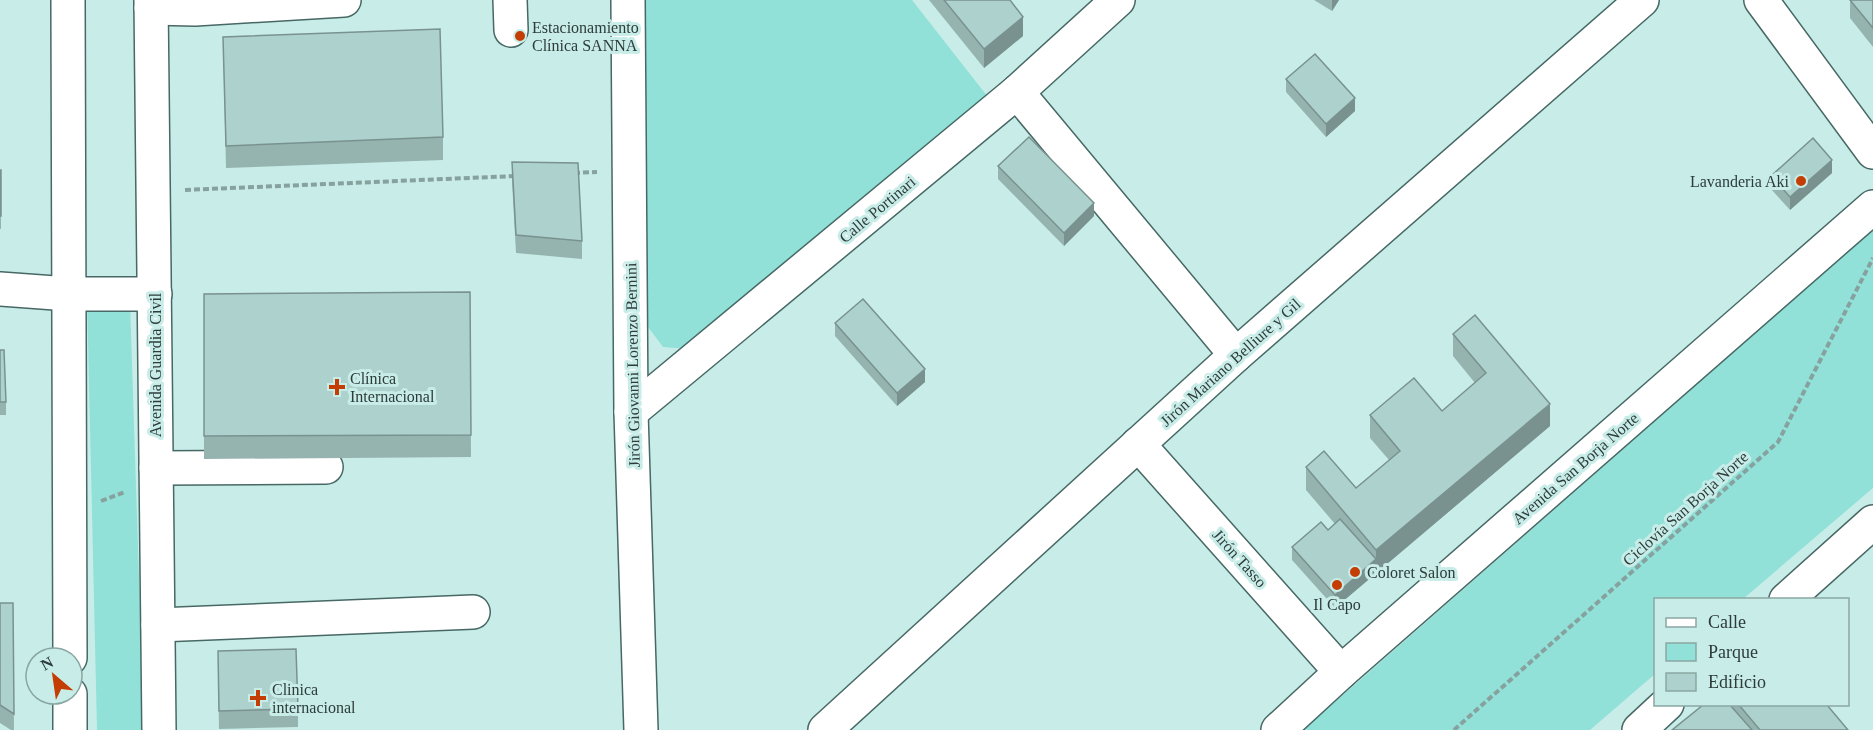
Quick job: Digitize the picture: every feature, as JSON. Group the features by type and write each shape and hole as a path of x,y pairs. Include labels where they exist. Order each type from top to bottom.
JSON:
{"street":[{"path":"68,0 70,646"},
{"path":"151,4 195,9 344,0"},
{"name":"Jirón Giovanni Lorenzo Bernini","path":"628,0 631,412 641,730"},
{"name":"Calle Portinari","path":"631,412 1017,92 1118,0"},
{"name":"Jirón Mariano Belliure y Gil","path":"825,730 1236,355 1642,0"},
{"path":"1761,0 1873,152"},
{"name":"Avenida Guardia Civil","path":"151,4 159,730"},
{"path":"1017,92 1236,355"},
{"name":"Avenida San Borja Norte","path":"1278,730 1341,672 1873,207"},
{"path":"0,289 69,294 155,294"},
{"name":"Jirón Tasso","path":"1138,444 1341,672"},
{"path":"156,475 326,467"},
{"path":"1788,598 1873,522"},
{"path":"158,625 473,612"},
{"path":"70,706 70,730"},
{"path":"1639,730 1666,706"}],"path":[{"path":"571,174 630,171"},
{"path":"154,191 523,176"},
{"name":"Ciclovía San Borja Norte","path":"1454,730 1778,442 1873,258"},
{"path":"69,512 156,475"}],"green space":[{"path":"643,0 912,0 988,97 688,349 663,347 645,323"},
{"path":"1873,230 1873,488 1744,598 1654,598 1654,675 1590,730 1303,730"},
{"path":"87,298 130,302 144,730 97,730"}],"building":[{"path":"944,0 1010,0 1023,17 984,49"},
{"path":"1850,0 1873,0 1873,28"},
{"path":"440,29 443,137 226,146 223,37"},
{"path":"1315,54 1355,98 1326,124 1286,79"},
{"path":"1029,137 1094,203 1064,233 998,166"},
{"path":"1813,138 1832,160 1790,197 1771,176"},
{"path":"512,162 578,163 582,241 516,235"},
{"path":"1,170 1,216 0,216"},
{"name":"Clínica Internacional","path":"470,292 471,435 204,436 204,294"},
{"path":"863,299 925,369 897,393 835,323"},
{"path":"1475,315 1550,404 1376,550 1306,467 1324,451 1356,488 1400,451 1370,415 1414,378 1442,411 1486,373 1453,334"},
{"path":"0,350 4,350 6,402 0,402"},
{"path":"1340,519 1376,559 1335,595 1292,547 1321,522 1328,530"},
{"path":"0,603 13,603 14,714 0,705"},
{"name":"Clinica internacional","path":"296,649 298,709 219,711 218,651"},
{"path":"1702,706 1731,706 1752,730 1672,730"},
{"path":"1740,706 1828,706 1848,730 1760,730"}],"place":[{"name":"Estacionamiento Clínica SANNA","path":"520,36"},
{"name":"Lavanderia Aki","path":"1801,181"},
{"name":"Clínica Internacional","path":"337,387"},
{"name":"Coloret Salon","path":"1355,572"},
{"name":"Il Capo","path":"1337,585"},
{"name":"Clinica internacional","path":"258,698"}]}
